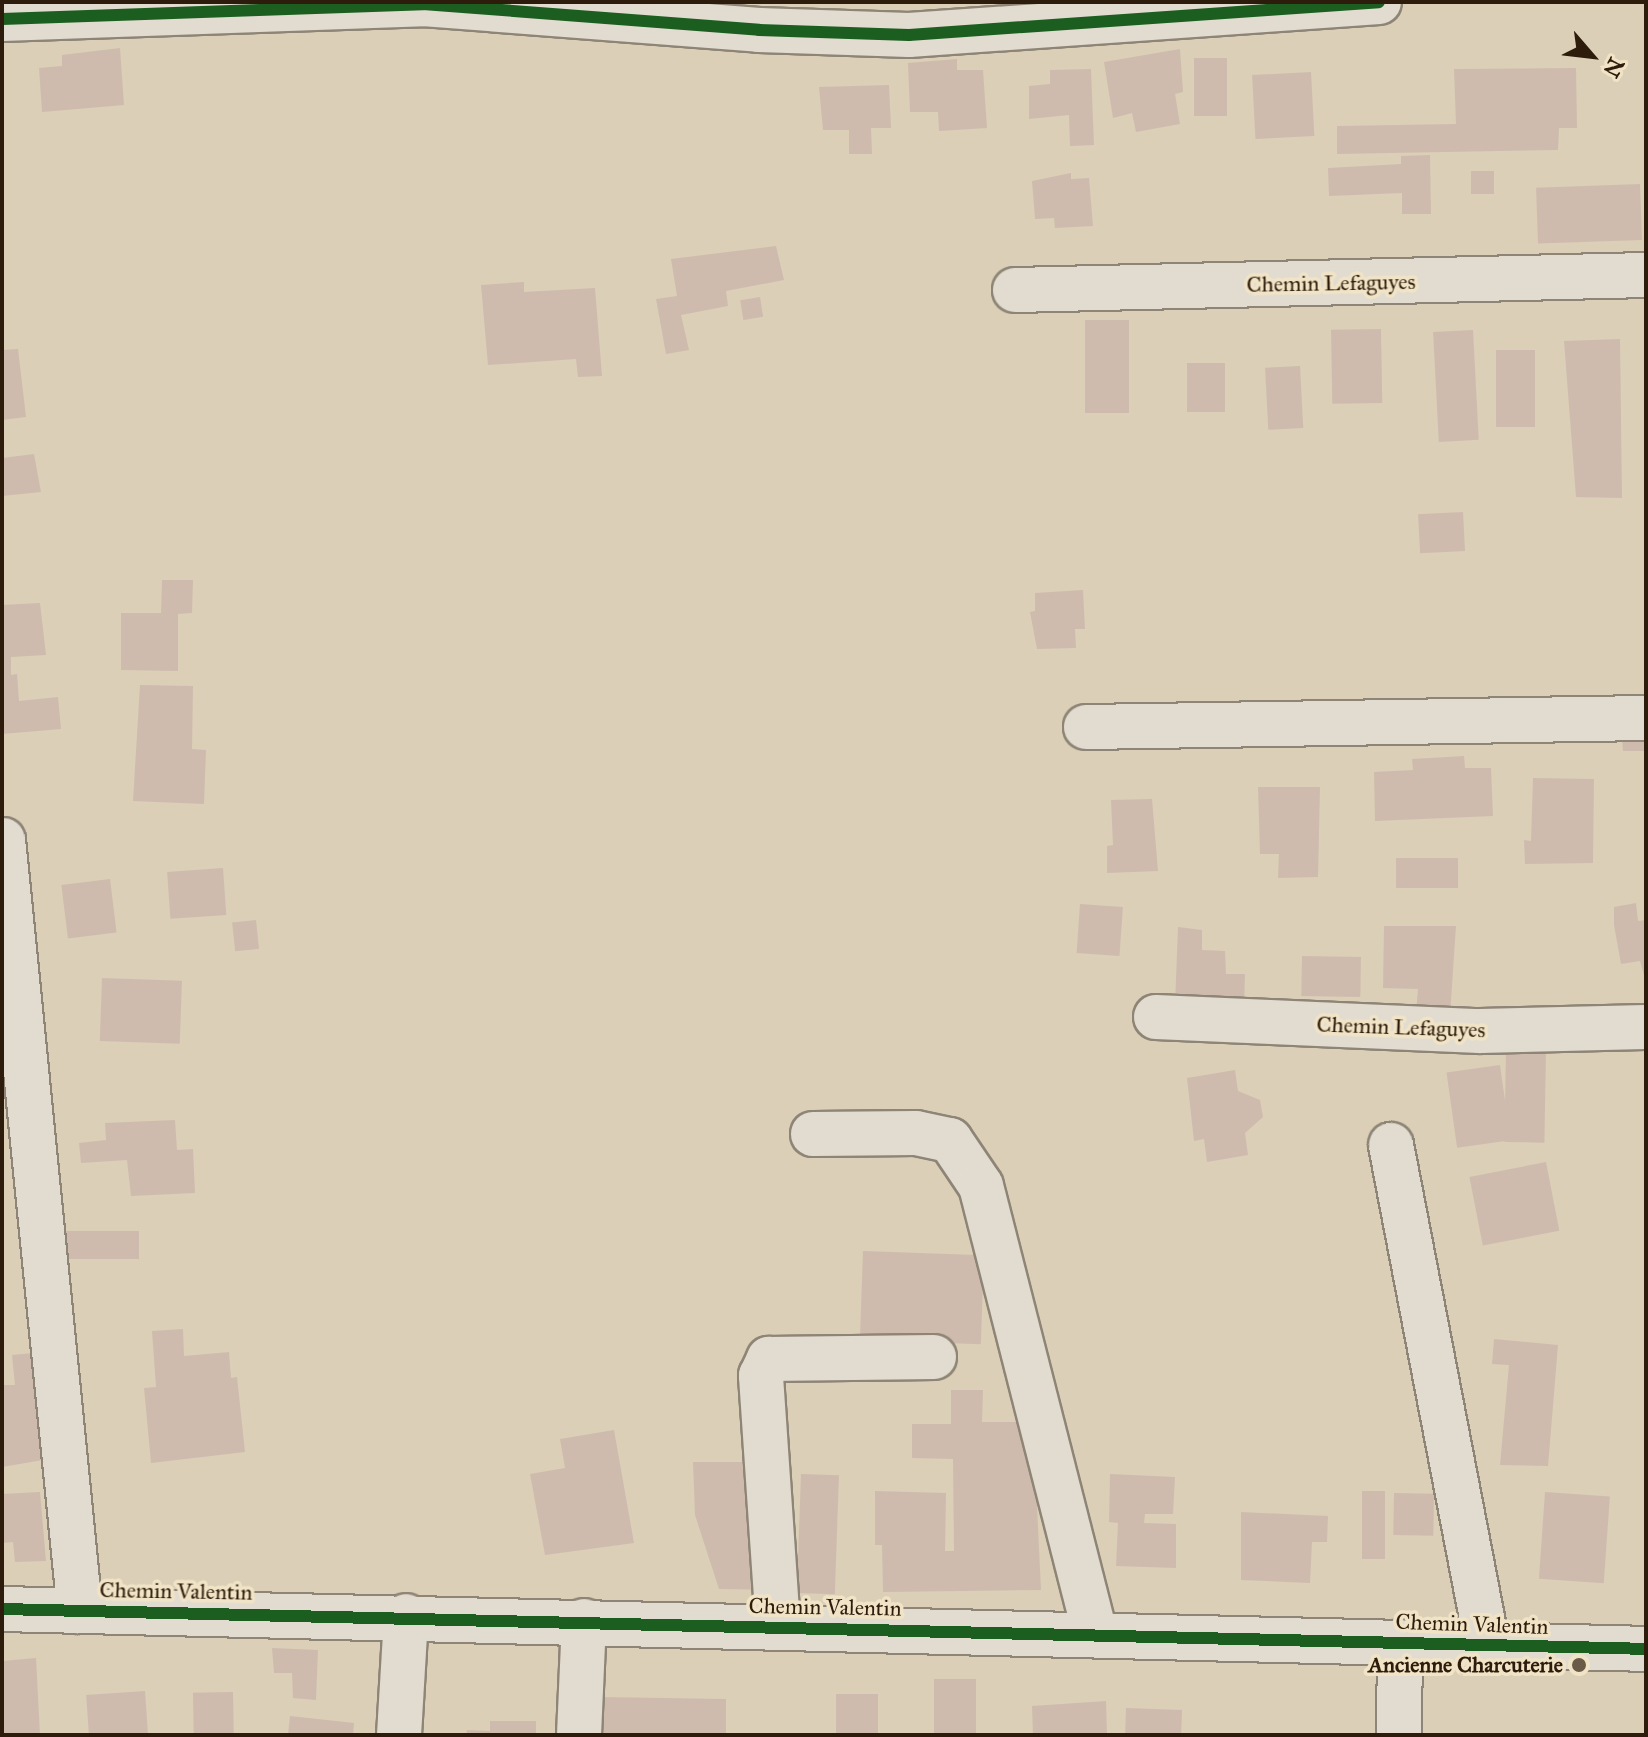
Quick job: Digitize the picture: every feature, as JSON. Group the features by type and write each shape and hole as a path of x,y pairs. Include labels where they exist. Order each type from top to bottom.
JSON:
{"street":[{"path":"2,19 423,4 759,30 909,35 1379,2"},
{"name":"Chemin Lefaguyes","path":"1015,290 1646,275"},
{"path":"1086,727 1646,718"},
{"name":"Chemin Valentin","path":"3,840 80,1611"},
{"name":"Chemin Lefaguyes","path":"1156,1017 1480,1031 1646,1027"},
{"path":"813,1134 916,1133 950,1140 981,1186 1095,1634"},
{"path":"1391,1145 1487,1644"},
{"path":"778,1626 761,1376 769,1359 934,1357"},
{"name":"Chemin Valentin","path":"2,1609 406,1616 1646,1649"},
{"path":"399,1735 406,1616"},
{"path":"579,1735 584,1621"},
{"path":"1399,1735 1400,1642"}],"building":[{"path":"120,48 124,105 42,112 39,68 62,66 62,55"},
{"path":"1180,49 1183,92 1175,94 1180,124 1136,132 1132,113 1113,118 1104,62"},
{"path":"1194,58 1227,58 1227,116 1194,116"},
{"path":"957,59 957,70 983,70 987,128 939,131 938,112 910,112 908,63"},
{"path":"1576,68 1577,128 1559,128 1558,150 1337,154 1337,126 1456,124 1454,69"},
{"path":"1091,69 1094,145 1070,146 1069,115 1029,119 1029,86 1050,84 1050,70"},
{"path":"1311,72 1314,136 1255,139 1252,75"},
{"path":"889,85 891,128 871,128 872,154 849,154 849,130 823,130 819,87"},
{"path":"1430,155 1431,214 1402,214 1402,193 1329,196 1328,168 1401,164 1401,156"},
{"path":"1471,171 1494,171 1494,194 1471,194"},
{"path":"1071,173 1071,179 1089,178 1093,226 1055,228 1054,218 1035,219 1032,181"},
{"path":"1640,184 1642,240 1538,244 1536,188"},
{"path":"776,246 784,280 726,291 728,306 681,315 689,350 666,354 656,299 677,296 671,259"},
{"path":"524,282 524,292 595,288 602,376 578,377 576,359 488,365 481,285"},
{"path":"760,297 763,317 743,320 740,300"},
{"path":"1085,320 1129,320 1129,413 1085,413"},
{"path":"1381,329 1382,403 1332,404 1331,330"},
{"path":"1473,330 1479,440 1439,442 1433,332"},
{"path":"1620,339 1622,498 1576,497 1564,341"},
{"path":"18,349 26,417 2,420 2,350"},
{"path":"1496,350 1535,350 1535,427 1496,427"},
{"path":"1187,363 1225,363 1225,412 1187,412"},
{"path":"1300,366 1303,428 1268,430 1265,368"},
{"path":"34,454 41,492 2,496 2,458"},
{"path":"1463,512 1465,551 1420,553 1418,514"},
{"path":"162,580 193,580 192,613 178,614 178,671 121,670 121,613 161,613"},
{"path":"1083,590 1085,629 1075,629 1076,648 1037,649 1030,612 1035,611 1035,593"},
{"path":"40,603 46,655 11,657 11,675 17,674 19,701 58,697 61,729 2,734 2,605"},
{"path":"140,685 193,686 192,749 206,750 204,804 133,801"},
{"path":"1646,724 1646,751 1623,751 1621,726"},
{"path":"1464,756 1465,768 1491,768 1493,816 1375,821 1374,772 1413,770 1412,759"},
{"path":"1533,778 1594,779 1593,863 1525,864 1524,840 1531,841"},
{"path":"1258,787 1320,787 1318,877 1278,878 1279,854 1260,854"},
{"path":"1152,799 1158,871 1107,873 1107,846 1113,845 1111,800"},
{"path":"1396,858 1458,858 1458,888 1396,888"},
{"path":"223,868 226,915 170,919 167,872"},
{"path":"110,879 117,933 68,939 61,885"},
{"path":"1636,903 1638,921 1646,920 1646,982 1640,961 1621,964 1614,925 1614,907"},
{"path":"1080,904 1123,907 1119,956 1077,953"},
{"path":"256,920 259,949 235,951 232,923"},
{"path":"1384,926 1456,926 1450,1015 1416,1013 1418,989 1383,988"},
{"path":"1178,927 1202,930 1202,950 1225,951 1226,974 1245,974 1244,1008 1175,1005"},
{"path":"1302,956 1361,957 1360,997 1301,996"},
{"path":"102,978 182,981 180,1044 100,1041"},
{"path":"1506,1050 1546,1051 1544,1143 1504,1142"},
{"path":"1500,1065 1511,1140 1457,1148 1447,1073"},
{"path":"1235,1070 1238,1091 1260,1100 1263,1117 1245,1133 1248,1155 1207,1162 1204,1139 1194,1141 1187,1078"},
{"path":"175,1120 177,1150 193,1149 195,1193 131,1196 127,1160 81,1163 79,1143 106,1140 105,1123"},
{"path":"1546,1162 1559,1231 1483,1246 1469,1177"},
{"path":"57,1231 139,1231 139,1259 57,1259"},
{"path":"863,1251 984,1255 981,1344 860,1340"},
{"path":"183,1329 184,1356 229,1352 231,1378 237,1377 245,1452 151,1463 144,1388 156,1387 152,1331"},
{"path":"1494,1339 1558,1345 1548,1466 1500,1465 1509,1365 1492,1364"},
{"path":"34,1353 43,1460 2,1467 2,1385 15,1385 12,1355"},
{"path":"951,1390 983,1390 982,1422 1033,1422 1041,1590 883,1592 882,1545 875,1545 875,1491 946,1493 945,1551 954,1551 953,1459 912,1458 912,1424 951,1424"},
{"path":"614,1430 634,1543 545,1555 530,1474 565,1468 560,1439"},
{"path":"693,1462 746,1462 748,1515 771,1590 719,1589 695,1515"},
{"path":"801,1474 839,1475 835,1594 797,1593"},
{"path":"1110,1474 1175,1477 1173,1514 1145,1514 1144,1523 1176,1524 1176,1568 1116,1566 1118,1523 1109,1522"},
{"path":"1362,1491 1385,1491 1385,1559 1362,1559"},
{"path":"40,1492 46,1561 15,1562 13,1542 2,1543 2,1494"},
{"path":"1545,1492 1610,1497 1604,1583 1539,1579"},
{"path":"1394,1493 1434,1494 1433,1536 1393,1535"},
{"path":"1241,1512 1328,1516 1327,1542 1312,1542 1310,1583 1241,1580"},
{"path":"272,1648 318,1650 316,1700 293,1698 292,1673 274,1673"},
{"path":"36,1658 40,1735 2,1735 2,1661"},
{"path":"934,1679 976,1679 976,1735 934,1735"},
{"path":"145,1691 148,1735 89,1735 86,1695"},
{"path":"233,1692 234,1735 194,1735 193,1693"},
{"path":"836,1694 878,1694 878,1735 836,1735"},
{"path":"601,1697 726,1699 726,1735 582,1735"},
{"path":"1106,1701 1107,1735 1033,1735 1032,1706"},
{"path":"1126,1708 1182,1710 1181,1735 1125,1733"},
{"path":"290,1716 354,1723 353,1735 288,1735"},
{"path":"490,1721 536,1721 536,1735 466,1735 467,1730 490,1731"}],"cycle path":[{"path":"2,19 423,4 759,30 909,35 1379,2"},
{"path":"2,1609 1646,1649"}],"place":[{"name":"Ancienne Charcuterie","path":"1579,1665"}]}
